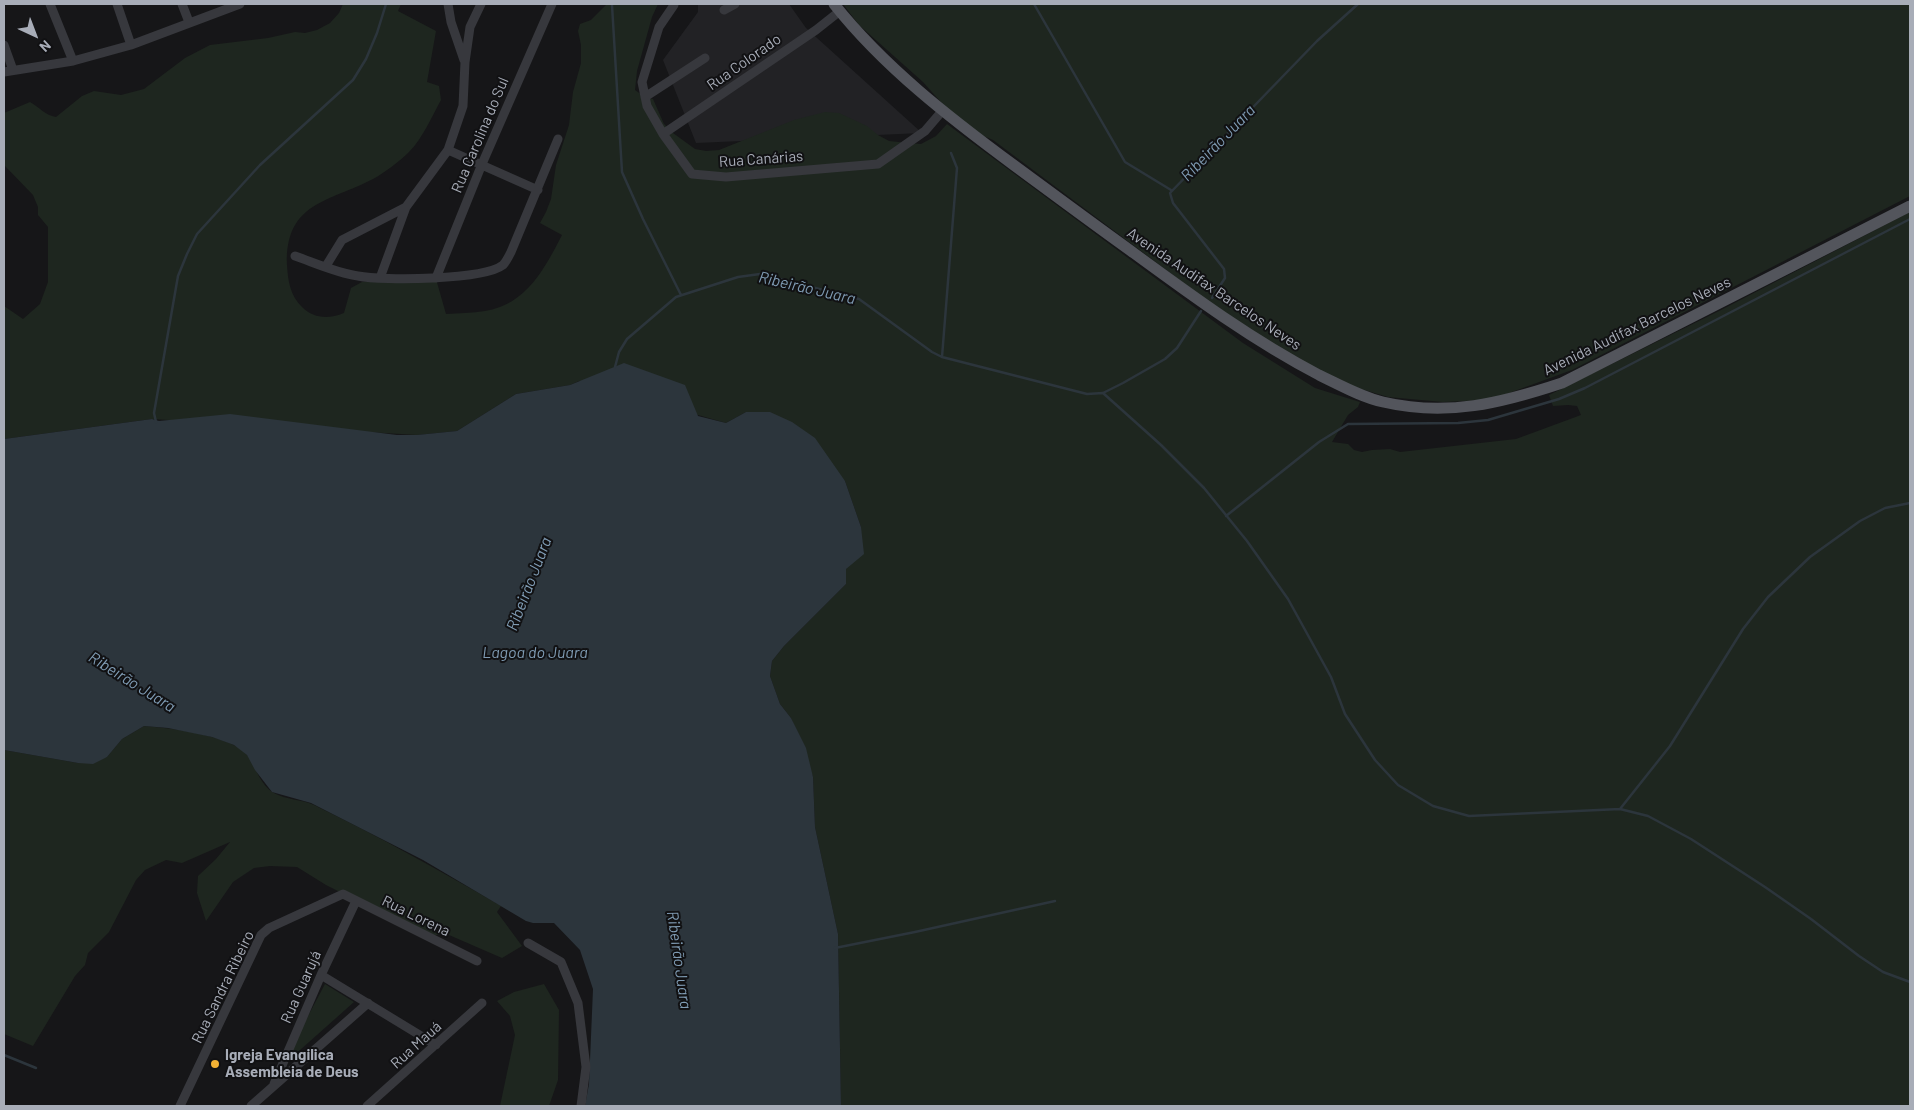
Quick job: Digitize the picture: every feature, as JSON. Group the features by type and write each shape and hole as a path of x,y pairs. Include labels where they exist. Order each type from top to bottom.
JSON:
{"main road":[{"name":"Avenida Audifax Barcelos Neves","path":"837,8 884,60 971,133 1198,300 1288,359 1358,393 1383,402 1429,409 1456,409 1480,406 1521,396 1562,383 1910,206"}],"street":[{"path":"50,4 73,60"},
{"path":"117,4 131,45"},
{"path":"182,4 188,22"},
{"path":"4,45 8,71 73,60 131,45 240,4"},
{"path":"448,4 451,22 465,62"},
{"path":"380,278 406,207 448,150 463,106 465,62 470,27 481,4"},
{"name":"Rua Carolina do Sul","path":"436,278 482,164 552,4"},
{"path":"724,10 735,4"},
{"name":"Rua Canárias","path":"674,5 659,27 642,82 647,106 663,134 692,174 726,177 878,164 925,131 943,110"},
{"name":"Rua Colorado","path":"663,134 808,35 837,8"},
{"path":"645,97 705,58"},
{"path":"295,256 357,276 380,278 436,278 483,272 503,265 512,252 558,139"},
{"path":"448,150 538,190"},
{"path":"326,266 342,240 406,207"},
{"name":"Rua Lorena","path":"343,894 477,961"},
{"name":"Rua Sandra Ribeiro","path":"180,1106 261,936 269,928 343,894"},
{"name":"Rua Guarujá","path":"274,1084 321,975 356,901"},
{"path":"528,943 561,962 578,1004 586,1067 581,1106"},
{"path":"321,975 436,1045"},
{"path":"251,1106 368,1003"},
{"name":"Rua Mauá","path":"367,1106 482,1003"}],"shaded area":[{"path":"343,4 401,4 398,11 436,31 427,82 439,86 441,100 419,140 401,159 373,179 313,207 302,216 293,228 288,244 287,265 290,288 302,307 312,314 322,317 344,313 351,288 362,282 436,279 446,314 485,311 512,301 523,293 541,272 562,235 540,223 551,199 556,165 569,125 573,92 581,63 581,45 578,31 580,24 591,20 607,4 658,4 652,17 637,71 635,90 645,97 653,99 664,124 695,149 706,151 719,150 794,120 825,112 839,113 867,126 889,141 908,143 921,144 936,136 947,124 1243,343 1315,388 1360,402 1358,407 1348,415 1332,442 1348,444 1354,450 1362,452 1390,449 1400,452 1516,439 1581,415 1577,406 1553,406 1549,395 1721,310 1910,212 1910,1106 841,1106 838,934 815,827 813,777 791,718 780,704 770,676 772,661 784,646 846,584 846,569 861,527 845,481 746,412 726,423 579,381 570,385 516,394 457,431 417,435 152,419 4,439 4,306 23,319 40,304 48,282 48,227 38,215 38,207 33,195 4,165 4,113 30,102 46,113 56,117 82,96 94,91 121,95 144,89 185,58 210,45 317,30 330,23 339,13"},
{"path":"698,4 789,4 806,28 922,133 696,143 663,60 698,12"},
{"path":"843,4 1910,4 1910,196 1572,370 1490,400 1443,402 1388,397 1321,377 1249,332 993,140 963,127 923,82 859,25"},
{"path":"144,726 199,734 229,743 240,749 248,756 269,790 283,797 309,803 338,817 501,906 497,912 522,946 502,958 449,935 425,935 326,885 297,867 270,866 254,868 233,882 206,921 197,893 198,876 230,842 182,863 166,860 145,870 136,880 109,932 88,953 85,965 75,976 33,1046 4,1034 4,750 78,763 107,757 122,739"},
{"path":"325,984 354,1002 281,1067"},
{"path":"544,984 559,1010 558,1080 549,1106 500,1106 515,1035 510,1016 497,1001 514,992"}],"water":[{"name":"Lagoa do Juara","path":"624,363 685,385 698,416 726,423 746,412 770,412 792,422 815,438 845,481 861,527 864,554 846,569 846,584 784,646 772,661 770,676 780,704 791,718 806,748 813,777 815,827 838,934 841,1106 585,1106 589,1084 593,989 580,950 554,923 526,921 423,860 311,803 272,792 255,770 247,755 234,745 212,737 168,728 144,726 122,739 107,757 93,764 4,750 4,439 152,419 159,421 230,414 397,435 457,431 516,394 570,385"}],"waterway":[{"path":"156,422 154,413 178,276 197,234 260,165 353,80 366,59 386,4"},
{"path":"1034,4 1125,162 1171,190"},
{"name":"Ribeirão Juara","path":"1212,298 1225,278 1224,269 1173,203 1170,193 1317,41 1358,4"},
{"path":"612,5 622,172 681,295"},
{"path":"942,357 957,168 951,153"},
{"path":"1226,516 1319,442 1348,424 1458,423 1488,420 1559,399 1585,388 1910,219"},
{"name":"Ribeirão Juara","path":"615,367 619,352 627,339 676,297 738,277 760,274 859,299 932,352 942,357 1087,394 1103,393 1165,359 1177,348 1201,311"},
{"path":"1103,393 1161,445 1204,488 1247,541 1288,599 1331,677 1345,714 1375,760 1398,785 1433,806 1469,816 1620,809 1648,816 1691,839 1765,887 1883,972 1910,982"},
{"path":"1620,809 1670,746 1743,629 1768,597 1810,557 1860,521 1885,508 1910,503"},
{"path":"835,948 1055,901"},
{"path":"4,1055 36,1068"}],"place":[{"name":"Igreja Evangilica Assembleia de Deus","path":"215,1064"}]}
